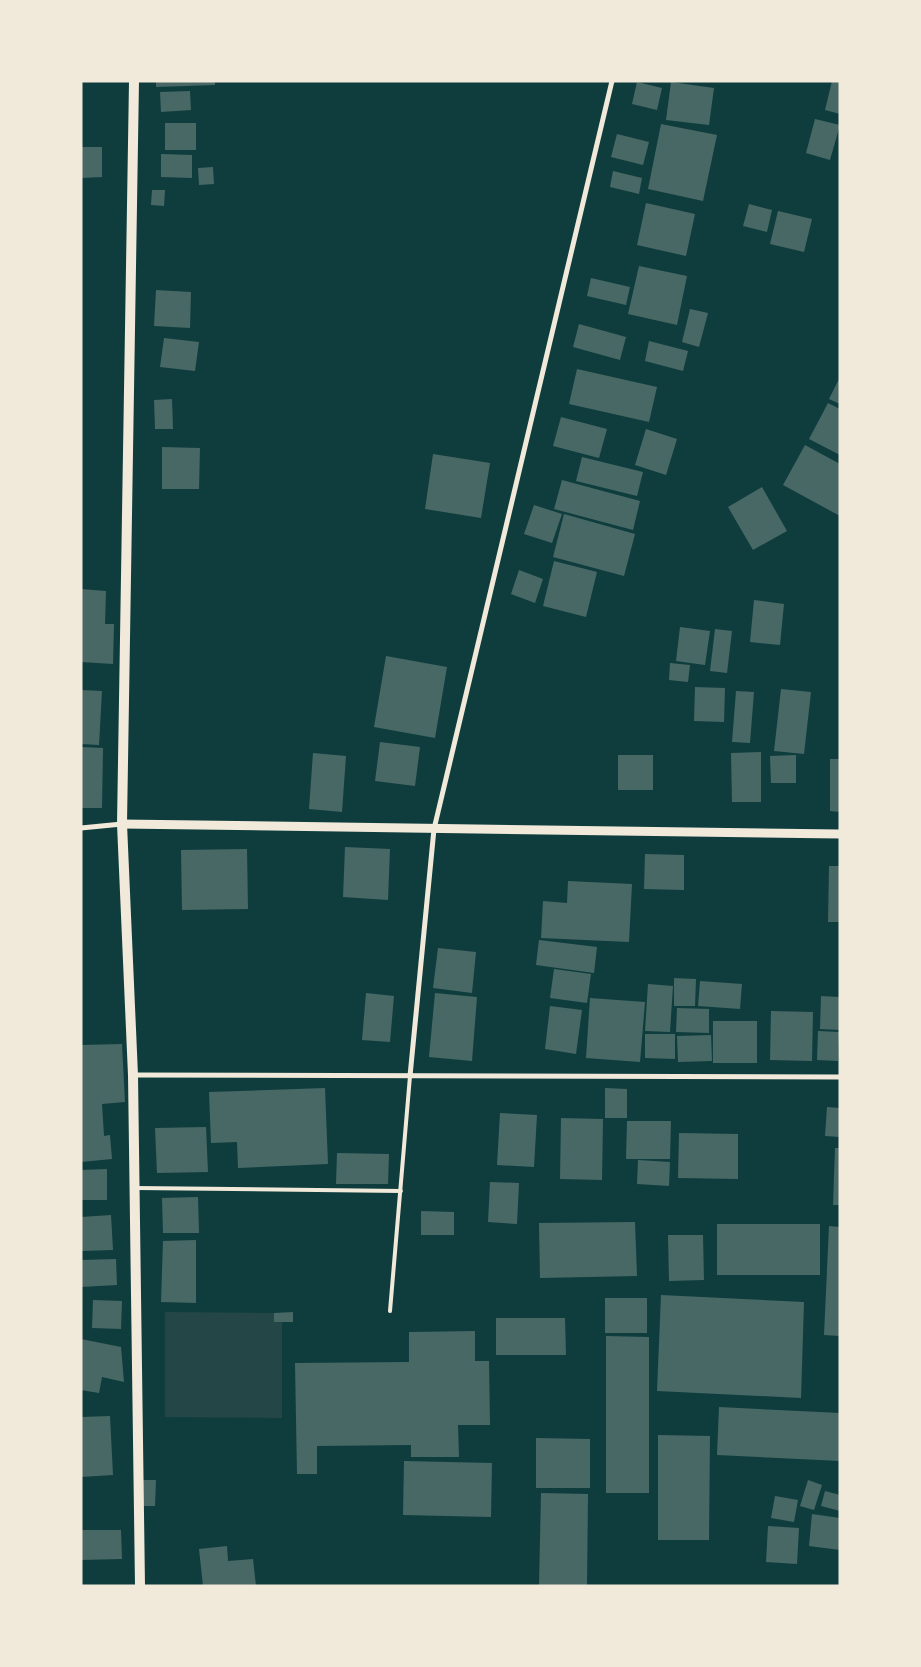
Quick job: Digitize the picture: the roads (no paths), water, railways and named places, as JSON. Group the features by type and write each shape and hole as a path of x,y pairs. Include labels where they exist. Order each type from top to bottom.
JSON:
{"main road":[{"path":"134,81 122,824 133,1075 140,1586"}],"street":[{"path":"410,1076 434,829 612,81"},
{"path":"81,828 122,824 840,834"},
{"path":"133,1075 840,1077"}],"lane":[{"path":"390,1311 410,1076"},
{"path":"135,1188 401,1191"}]}
